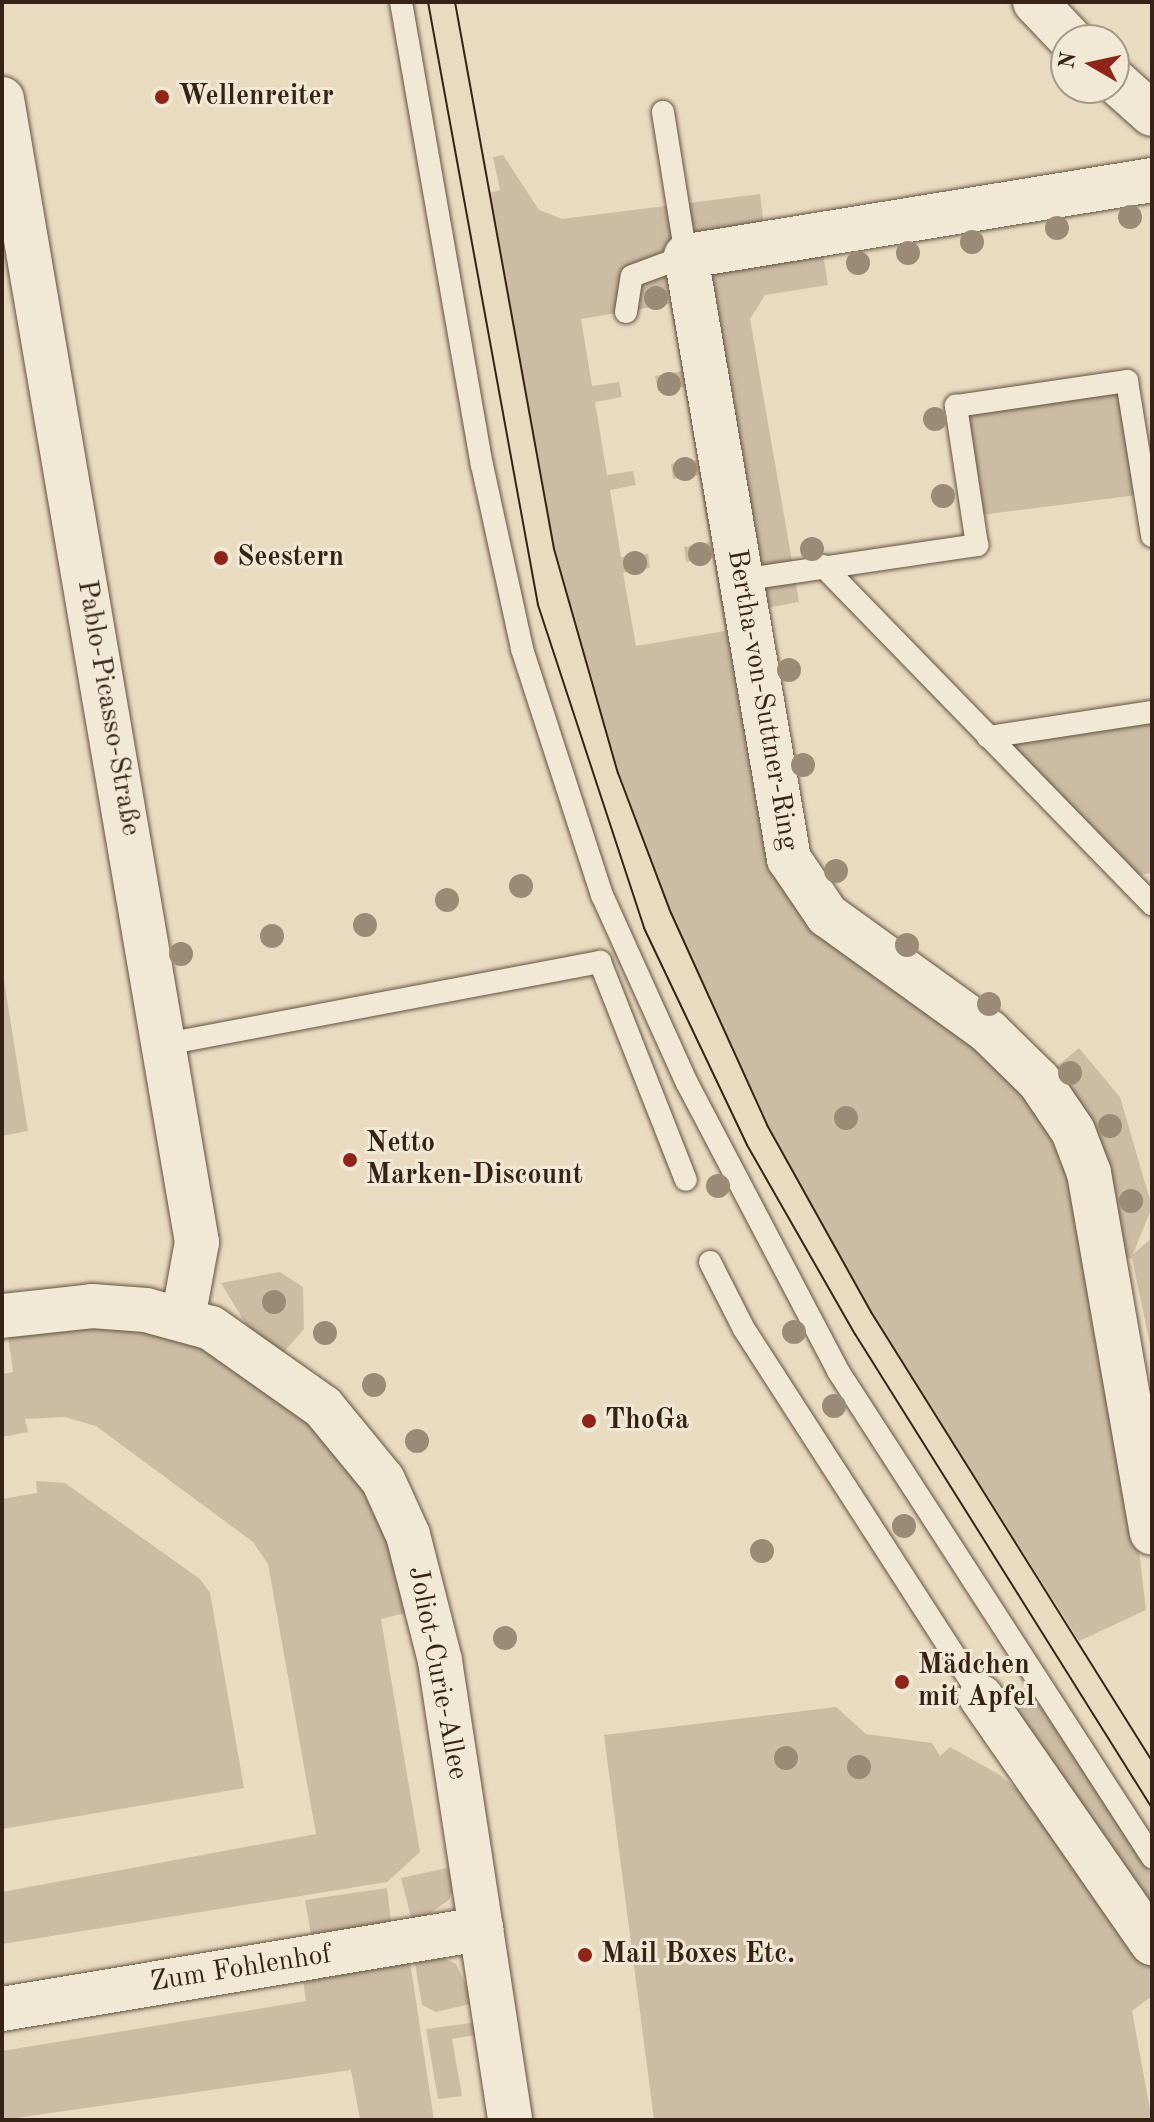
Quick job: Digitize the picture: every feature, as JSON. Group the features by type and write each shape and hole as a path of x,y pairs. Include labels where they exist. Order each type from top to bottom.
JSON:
{"street":[{"path":"1035,2 1056,24"},
{"path":"1130,94 1152,114"},
{"name":"Pablo-Picasso-Straße","path":"4,126 156,986 197,1242 183,1318"},
{"path":"686,256 1152,180"},
{"name":"Bertha-von-Suttner-Ring","path":"686,256 779,821 802,885 859,945 989,1032 1039,1081 1073,1131 1089,1173 1152,1533"},
{"name":"Joliot-Curie-Allee","path":"2,1316 92,1306 183,1318 238,1343 293,1381 383,1480 429,1607 510,2120"},
{"path":"981,1697 1152,1943"},
{"name":"Zum Fohlenhof","path":"2,2009 481,1929"}],"lane":[{"path":"401,2 482,465 522,649 602,895 687,1083 838,1371 1152,1857"},
{"path":"626,312 632,276 686,256 663,112"},
{"path":"740,580 977,545 956,406 1127,381 1152,536"},
{"path":"823,566 1152,904"},
{"path":"988,737 1152,712"},
{"path":"166,1044 600,962 686,1180"},
{"path":"710,1262 760,1356 981,1697"}],"shaded area":[{"path":"503,155 539,210 562,219 760,194 766,243 820,234 828,285 765,295 750,319 799,602 745,612 789,859 1040,1080 1079,1048 1120,1097 1152,1207 1133,1254 1152,1238 1152,1354 1132,1258 1105,1261 1146,1610 1079,1641 871,1312 767,1125 671,913 618,773 554,549 489,193 500,190 493,157","holes":["670,304 682,371 655,376 658,391 684,387 697,460 671,464 673,479 699,475 710,542 684,547 686,562 713,558 725,631 636,646 623,573 650,568 648,554 621,557 610,490 636,485 633,471 607,475 595,402 622,397 619,382 592,386 581,319"]},
{"path":"1127,381 1145,494 973,516 956,406"},
{"path":"1152,712 1152,873 1124,877 988,737"},
{"path":"2,968 28,1131 2,1136"},
{"path":"280,1272 303,1287 304,1329 282,1354 247,1326 221,1283"},
{"path":"146,1310 323,1407 429,1607 381,1619 420,1852 387,1882 2,1944 2,1892 316,1834 268,1564 253,1542 96,1426 65,1417 25,1419 28,1432 2,1437 2,1374 13,1372 5,1315"},
{"path":"36,1481 65,1483 200,1579 210,1593 244,1788 2,1829 2,1499 37,1493"},
{"path":"1026,1703 1039,1704 1152,1875 1152,1920 1010,1715"},
{"path":"836,1707 866,1734 932,1743 940,1756 950,1747 1000,1775 1042,1811 1152,1967 1152,1996 1132,2011 1152,2120 654,2120 604,1735"},
{"path":"447,1868 455,1882 449,1900 413,1925 401,1878"},
{"path":"387,1888 391,1923 311,1934 305,1900"},
{"path":"407,1942 434,2120 360,2120 351,2070 2,2120 2,2051 306,2001 300,1959"},
{"path":"435,1954 456,1964 474,2003 436,2012 422,2005 414,1958"},
{"path":"479,2022 481,2034 452,2039 462,2096 438,2099 426,2029"}],"tram line":[{"path":"428,2 538,605 644,928 747,1145 855,1334 1152,1808"},
{"path":"455,2 554,549 618,773 671,913 767,1125 871,1312 1152,1761"}],"place":[{"name":"Wellenreiter","path":"162,97"},
{"name":"Seestern","path":"221,558"},
{"name":"Netto Marken-Discount","path":"350,1160"},
{"name":"ThoGa","path":"589,1421"},
{"name":"Mädchen mit Apfel","path":"902,1682"},
{"name":"Mail Boxes Etc.","path":"585,1955"}]}
